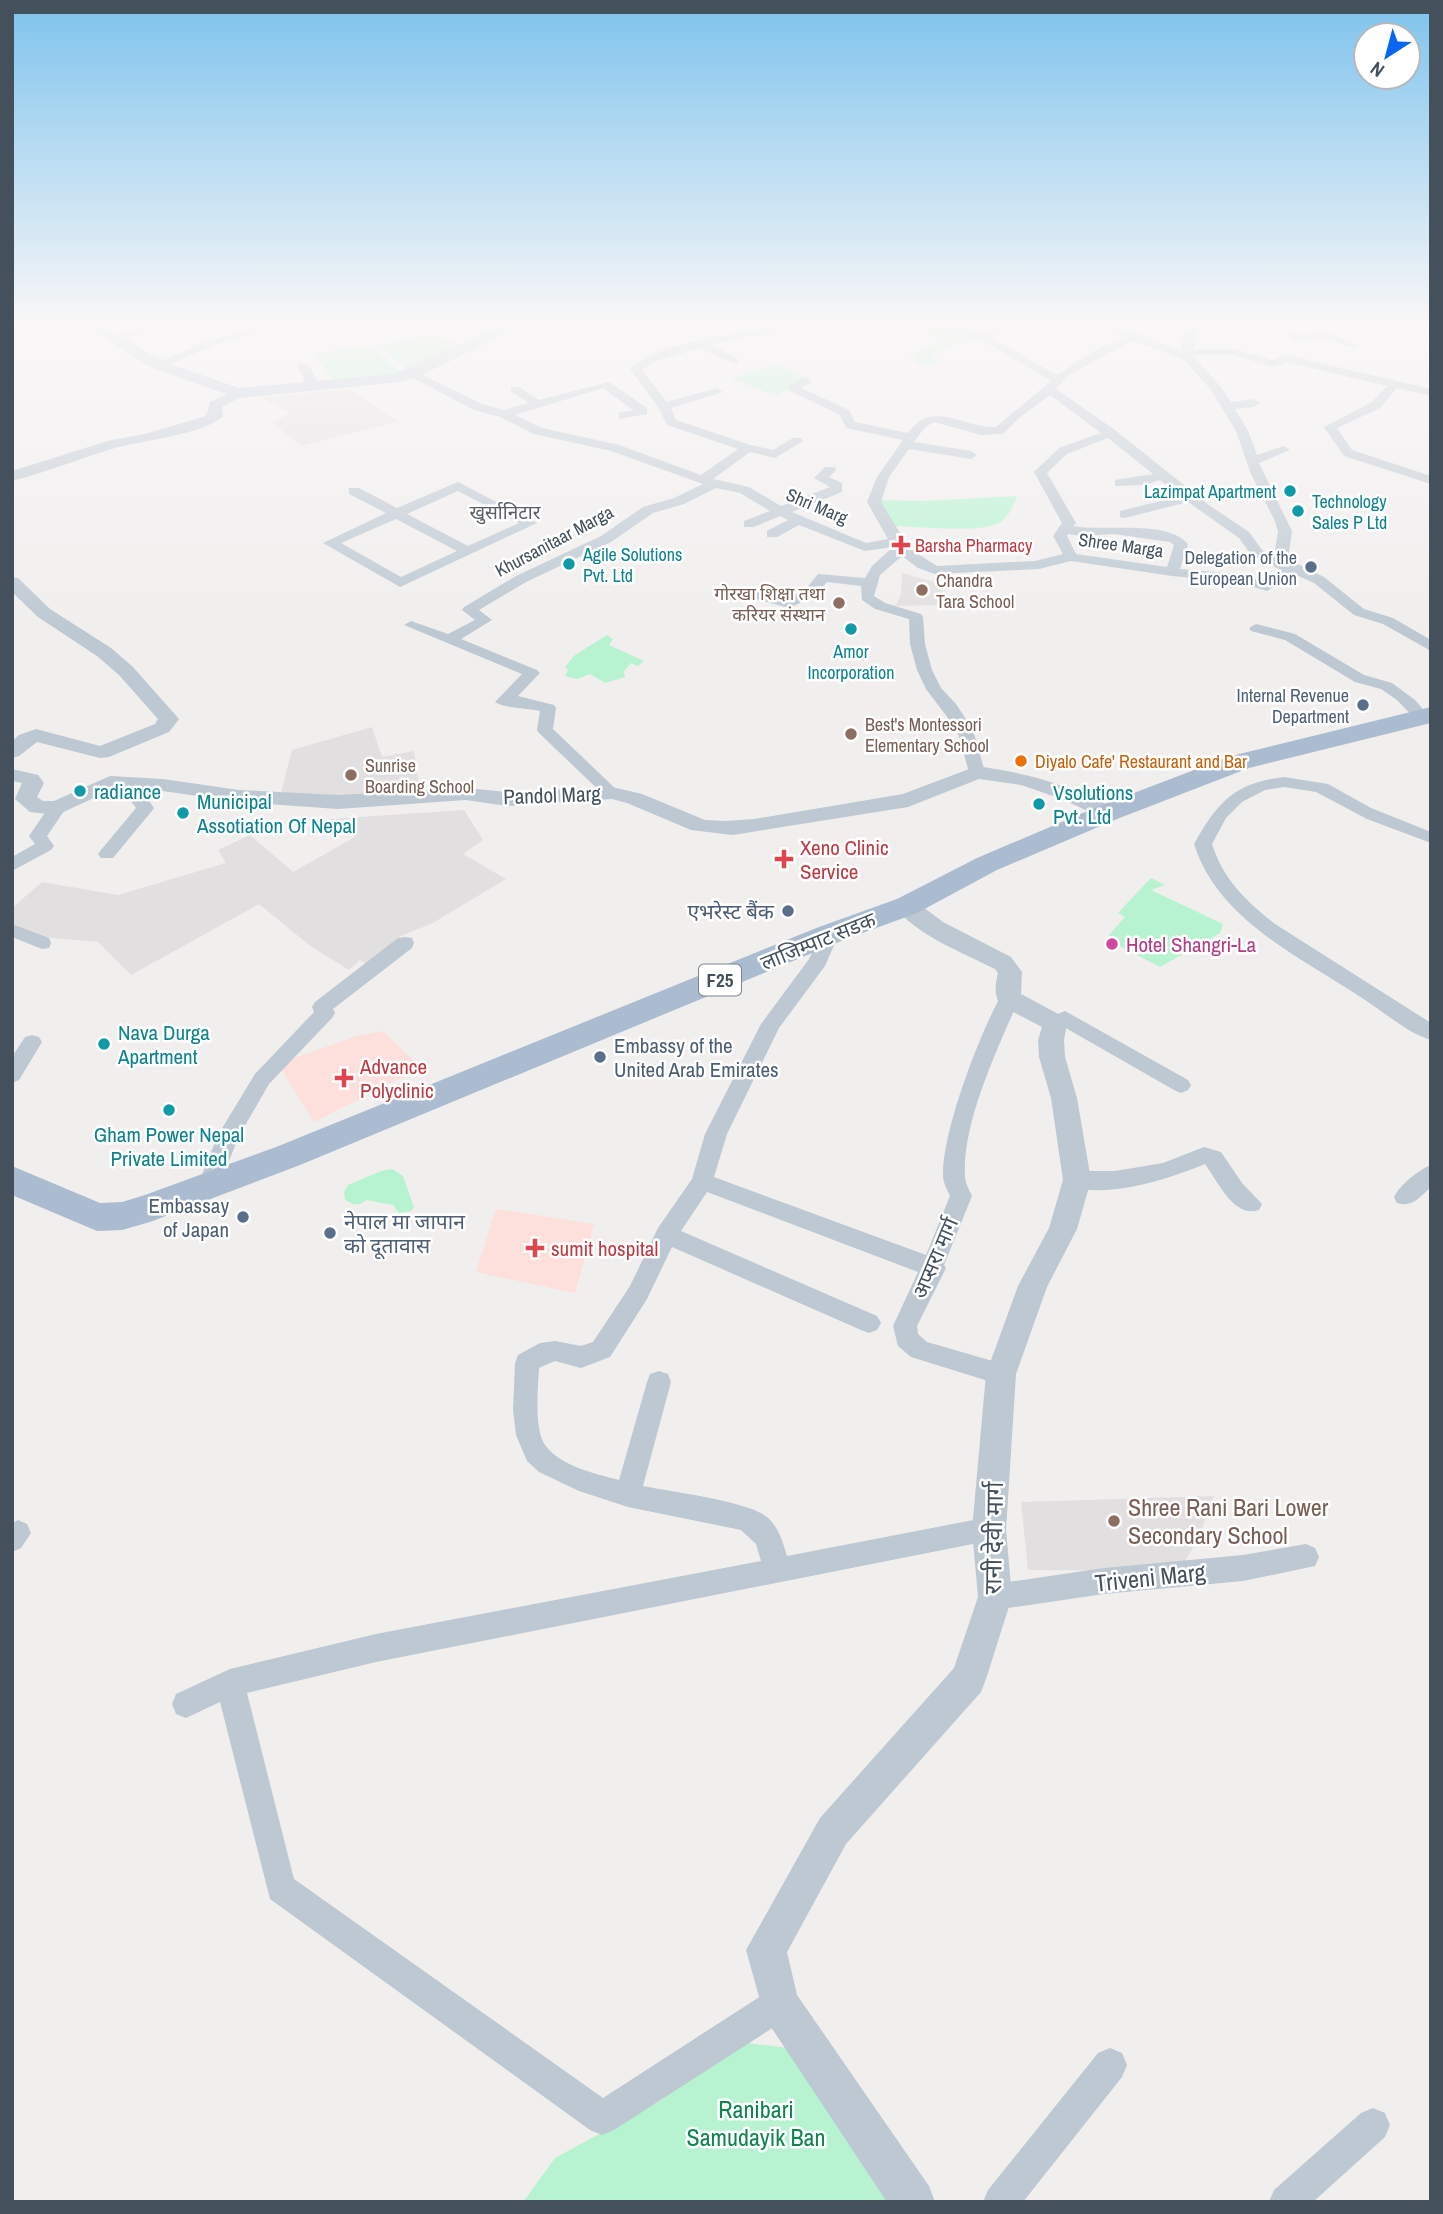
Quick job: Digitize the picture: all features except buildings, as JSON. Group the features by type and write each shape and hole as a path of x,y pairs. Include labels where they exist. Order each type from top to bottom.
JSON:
{"main road":[{"name":"लाजिम्पाट सडक","path":"12,1180 97,1217 131,1213 208,1187 830,934 907,906 987,864 1107,813 1240,762 1427,716"}],"street":[{"path":"12,476 116,443 187,426"},
{"name":"Shri Marg","path":"528,426 538,431 615,448 708,482 744,490 783,509 798,520 865,547 899,546"},
{"path":"679,426 771,454 794,446"},
{"path":"855,426 971,455"},
{"path":"919,426 883,477 874,502 899,546 879,565 868,583 867,597 874,603 916,617 916,644 925,671 933,690 959,719 972,744 977,772 1025,779 1069,794 1107,813"},
{"path":"964,426 981,431 999,431 1004,426"},
{"path":"1102,426 1162,475 1244,535 1256,553 1281,566 1293,568"},
{"path":"1240,426 1285,531 1281,559 1319,580 1359,612 1388,621 1431,647"},
{"path":"1331,426 1348,453 1431,480"},
{"path":"1071,556 1060,537 1069,523 1040,472 1063,451 1111,433"},
{"path":"615,448 628,439"},
{"path":"708,482 747,447"},
{"path":"1253,461 1284,450"},
{"path":"712,454 730,463"},
{"path":"749,524 838,489 820,478 830,470"},
{"path":"1120,483 1144,481 1162,475"},
{"name":"Khursanitaar Marga","path":"449,640 485,620 469,610 521,579 606,539 648,510 679,500 708,482"},
{"path":"458,486 530,523 467,551 400,583 330,543 458,486"},
{"path":"354,491 467,551"},
{"path":"1125,514 1192,497"},
{"path":"772,534 798,520"},
{"path":"1065,529 1082,532 1114,530 1174,538 1181,544 1180,555 1172,572"},
{"name":"Shree Marga","path":"899,546 923,566 935,570 1030,566 1071,556 1172,572 1238,578 1267,587 1293,568"},
{"path":"743,591 789,604 810,593 823,577 868,583"},
{"path":"12,582 44,613 97,647 127,671 169,719 162,728 109,751 100,752 36,735 26,739 12,752"},
{"path":"411,625 532,673 503,702 518,701 548,708 545,730 611,793"},
{"path":"1256,628 1290,637 1360,679 1372,679 1410,701 1427,716"},
{"name":"Pandol Marg","path":"57,807 110,782 163,785 239,796 338,802 466,794 508,799 611,793 626,794 700,826 729,828 908,800 977,772"},
{"path":"12,775 31,779 33,783 26,799 28,803 38,807 57,807"},
{"path":"1431,838 1363,811 1325,789 1308,783 1290,782 1269,784 1237,797 1226,807 1203,844 1208,863 1224,889 1247,912 1431,1033"},
{"path":"107,854 145,808 140,801 145,791 163,785"},
{"path":"12,865 45,846 38,835 57,807"},
{"path":"907,906 934,928 1003,963 1010,972 1007,986 1009,999 1055,1023 1065,1018 1181,1085"},
{"path":"12,930 42,943"},
{"path":"777,1570 770,1540 748,1519 628,1494 570,1475 535,1453 524,1389 527,1363 540,1354 555,1351 581,1357 601,1349 639,1292 666,1235 702,1181 716,1134 766,1034 818,961 830,934"},
{"path":"208,1187 229,1135 262,1079 325,1013 322,1007 405,943"},
{"name":"अप्सरा मार्ग","path":"1001,1374 920,1350 906,1339 905,1326 934,1268 961,1196 954,1179 958,1139 976,1078 1009,999"},
{"name":"रानी देवी मार्ग","path":"913,2202 779,2004 766,1950 833,1831 968,1679 995,1597 989,1530 1001,1374 1033,1286 1063,1229 1077,1180 1064,1098 1052,1057 1051,1040 1055,1023"},
{"path":"12,1075 33,1042"},
{"path":"1077,1180 1115,1180 1166,1171 1203,1155 1213,1158 1234,1189 1251,1204"},
{"path":"1405,1197 1431,1174"},
{"path":"702,1181 934,1268"},
{"path":"666,1235 869,1323"},
{"path":"628,1494 659,1382"},
{"path":"187,1704 230,1683 376,1648 989,1530"},
{"name":"Triveni Marg","path":"995,1597 1104,1581 1243,1568 1306,1557"},
{"path":"230,1683 281,1888 602,2118 779,2004"},
{"path":"1000,2202 1110,2065"},
{"path":"1286,2202 1373,2125"}],"shaded area":[{"path":"277,426 381,426 301,446"},
{"name":"Chandra Tara School","path":"902,573 942,584 943,605 895,606 901,595"},
{"name":"Sunrise Boarding School","path":"372,727 382,757 414,751 420,793 341,797 281,793 292,750"},
{"path":"464,810 483,840 463,854 506,879 433,923 401,936 369,966 360,960 349,970 309,945 259,904 131,975 98,942 33,936 12,924 12,908 42,882 118,895 226,863 218,850 250,835 293,872 355,837 330,819"},
{"name":"Advance Polyclinic","path":"383,1031 421,1068 314,1122 278,1064 354,1037"},
{"name":"sumit hospital","path":"496,1209 594,1224 575,1293 476,1272"},
{"name":"Shree Rani Bari Lower Secondary School","path":"1214,1496 1198,1539 1179,1571 1028,1570 1021,1502"}],"green space":[{"path":"1017,496 1009,513 999,523 960,529 894,526 879,500 924,501"},
{"path":"607,635 613,639 609,645 644,661 638,666 631,663 624,671 625,677 605,683 590,674 577,679 565,676 568,670 565,667 575,655"},
{"path":"1151,878 1165,885 1151,890 1223,924 1220,933 1160,967 1110,941 1109,935 1125,917 1118,913"},
{"path":"392,1169 403,1176 414,1207 411,1211 399,1213 393,1205 366,1200 356,1204 345,1200 344,1192 348,1185"},
{"name":"Ranibari Samudayik Ban","path":"747,2043 804,2050 896,2202 523,2202 555,2158 660,2101 723,2047"}],"place":[{"name":"Lazimpat Apartment","path":"1290,491"},
{"name":"Technology Sales P Ltd","path":"1298,511"},
{"name":"Barsha Pharmacy","path":"901,545"},
{"name":"Agile Solutions Pvt. Ltd","path":"569,564"},
{"name":"Delegation of the European Union","path":"1311,567"},
{"name":"Chandra Tara School","path":"922,590"},
{"name":"गोरखा शिक्षा तथा करियर संस्थान","path":"839,603"},
{"name":"Amor Incorporation","path":"851,629"},
{"name":"Internal Revenue Department","path":"1363,705"},
{"name":"Best's Montessori Elementary School","path":"851,734"},
{"name":"Diyalo Cafe' Restaurant and Bar","path":"1021,761"},
{"name":"Sunrise Boarding School","path":"351,775"},
{"name":"radiance","path":"80,791"},
{"name":"Vsolutions Pvt. Ltd","path":"1039,804"},
{"name":"Municipal Assotiation Of Nepal","path":"183,813"},
{"name":"Xeno Clinic Service","path":"784,859"},
{"name":"एभरेस्ट बैंक","path":"788,911"},
{"name":"Hotel Shangri-La","path":"1112,944"},
{"name":"Nava Durga Apartment","path":"104,1044"},
{"name":"Embassy of the United Arab Emirates","path":"600,1057"},
{"name":"Advance Polyclinic","path":"344,1078"},
{"name":"Gham Power Nepal Private Limited","path":"169,1110"},
{"name":"Embassay of Japan","path":"243,1217"},
{"name":"नेपाल मा जापान को दूतावास","path":"330,1233"},
{"name":"sumit hospital","path":"535,1248"},
{"name":"Shree Rani Bari Lower Secondary School","path":"1114,1521"}],"district":[{"name":"खुर्सानिटार","path":"505,512"}]}
